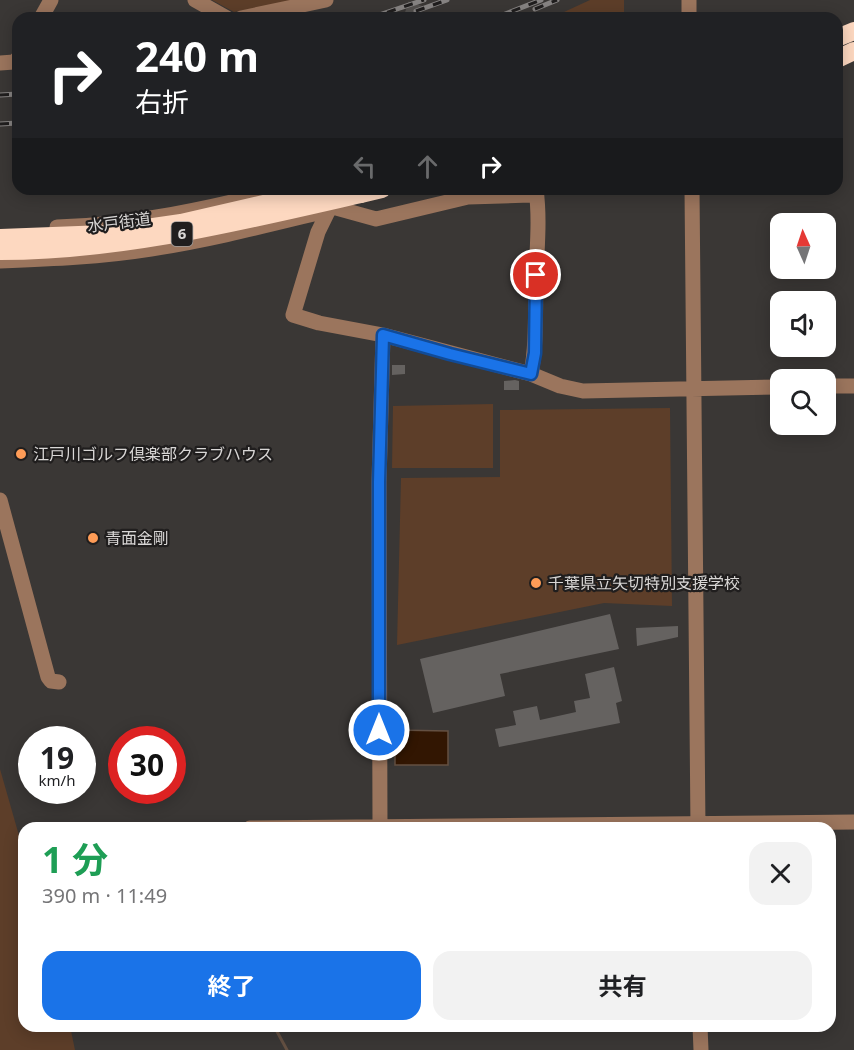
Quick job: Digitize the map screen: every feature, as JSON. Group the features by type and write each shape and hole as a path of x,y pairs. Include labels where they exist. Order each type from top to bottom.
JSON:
{"highway":[{"name":"水戸街道","path":"0,251 107,245 184,233 356,195"},
{"name":"水戸街道","path":"0,238 105,234 328,202"}],"street":[{"path":"195,0 216,12"},
{"path":"269,12 326,0"},
{"path":"0,229 69,227 123,221 216,206 261,195"},
{"path":"0,261 68,259 151,249 233,234 328,202 376,219 468,197 494,195"},
{"path":"531,374 535,353 539,208 534,195"},
{"path":"692,195 698,822"},
{"path":"328,202 293,315 383,335 531,374 560,386 583,391 770,387"},
{"path":"380,822 379,482 383,335"},
{"path":"836,386 854,386"},
{"path":"0,500 44,665 51,681 59,682"},
{"path":"836,822 854,822"},
{"path":"700,1032 701,1050"}],"shaded area":[{"path":"212,0 298,0 234,12"},
{"path":"590,0 624,0 624,12 564,12"},
{"path":"493,404 493,468 392,468 393,406"},
{"path":"670,408 672,606 604,603 397,645 401,478 500,477 500,410"},
{"path":"395,730 448,731 448,765 395,765"},
{"path":"0,769 18,832 18,1032 71,1032 75,1050 0,1050"}],"building":[{"path":"392,365 405,365 405,374 392,375"},
{"path":"504,381 519,381 519,390 504,390"},
{"path":"610,614 619,649 500,674 505,696 433,713 420,659"},
{"path":"678,626 678,637 637,646 636,628"},
{"path":"614,667 622,701 616,703 620,723 499,747 495,729 516,725 513,711 537,706 540,720 576,712 574,701 590,698 585,674"}],"waterway":[{"path":"277,1032 287,1050"}],"tunnel":[{"path":"413,12 417,0"}],"railway":[{"path":"388,12 424,0"},
{"path":"416,11 447,0"},
{"path":"510,12 541,0"},
{"path":"535,9 557,0"},
{"path":"0,95 12,94"},
{"path":"0,124 12,123"}],"place":[{"name":"江戸川ゴルフ倶楽部クラブハウス","path":"21,454"},
{"name":"青面金剛","path":"93,538"},
{"name":"千葉県立矢切特別支援学校","path":"536,583"}],"route":[{"path":"379,730 379,482 383,335 531,374 535,353 536,275"}]}
